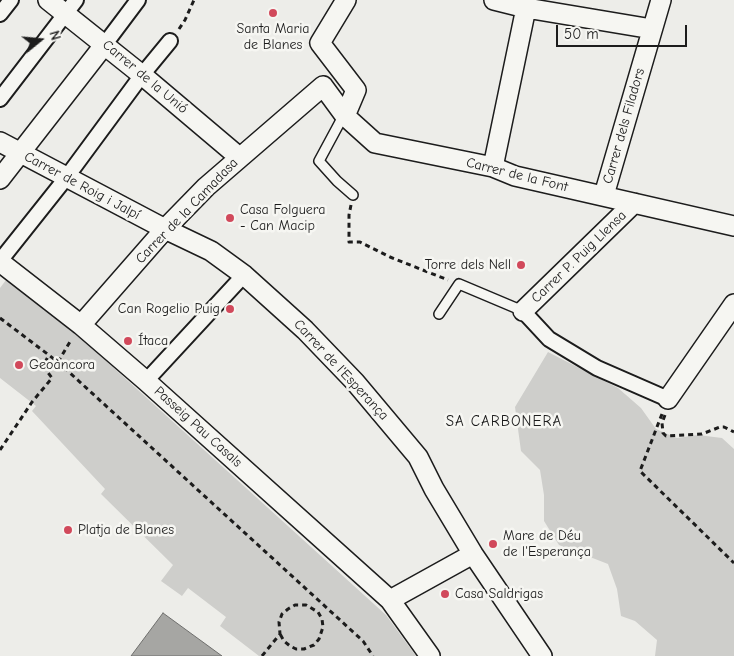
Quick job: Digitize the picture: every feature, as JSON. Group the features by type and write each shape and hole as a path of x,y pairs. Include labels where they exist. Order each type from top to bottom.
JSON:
{"street":[{"path":"0,14 11,0"},
{"name":"Carrer de la Unió","path":"48,0 71,7 105,44 240,157"},
{"path":"0,179 138,0"},
{"path":"345,116 356,90 320,43 346,0"},
{"path":"494,0 526,8 652,30"},
{"name":"Carrer dels Filadors","path":"604,195 661,0"},
{"path":"0,99 71,7"},
{"path":"493,167 526,8"},
{"path":"0,261 170,41"},
{"name":"Carrer de la Font","path":"323,86 345,116 375,143 493,167 515,176 734,226"},
{"name":"Carrer de la Camadasa","path":"81,325 165,229 206,187 323,86"},
{"name":"Carrer de Roig i Jalpí","path":"0,142 165,229"},
{"name":"Carrer P. Puig Llensa","path":"523,311 634,204"},
{"name":"Carrer de l'Esperança","path":"165,229 211,251 244,275 305,330 355,382 418,458 434,489 473,554 542,656"},
{"name":"Passeig Pau Casals","path":"0,261 81,325 146,381 390,600 430,656"},
{"path":"146,381 244,275"},
{"path":"523,311 549,338 597,368 668,399 734,304"},
{"path":"390,600 473,554"}],"lane":[{"path":"345,116 319,161 353,195"},
{"path":"439,314 459,284 523,311"}],"path":[{"path":"170,41 185,20 194,0"},
{"path":"353,195 349,215 349,242 360,242 390,257 459,284"},
{"path":"0,318 58,362 362,641 374,656"},
{"path":"58,362 81,325"},
{"path":"0,450 32,402 52,378 43,366 49,355"},
{"path":"668,399 662,423 663,433 666,436 702,434 720,427 734,432"},
{"path":"668,399 640,471 734,563"},
{"path":"295,605 306,605 318,612 322,619 322,635 314,645 304,649 296,648 284,641 280,634 279,622 282,614 295,605"},
{"path":"318,612 324,606"},
{"path":"262,656 280,634"}],"shaded area":[{"path":"6,280 84,341 386,615 416,656 259,656 220,626 226,617 188,588 182,596 161,581 173,565 101,494 105,489 32,411 36,406 0,378 0,288"},
{"path":"548,352 618,388 641,408 656,429 677,438 698,435 722,438 734,449 734,656 655,656 657,640 635,621 621,616 617,589 608,564 559,545 544,521 544,495 540,470 521,451 515,407"},
{"path":"163,613 222,656 131,656"}],"place":[{"name":"Santa Maria de Blanes","path":"273,13"},
{"name":"Casa Folguera - Can Macip","path":"230,218"},
{"name":"Torre dels Nell","path":"521,265"},
{"name":"Can Rogelio Puig","path":"230,309"},
{"name":"Ítaca","path":"128,341"},
{"name":"Geoàncora","path":"19,365"},
{"name":"Platja de Blanes","path":"68,530"},
{"name":"Mare de Déu de l'Esperança","path":"493,544"},
{"name":"Casa Saldrigas","path":"445,594"}],"district":[{"name":"SA CARBONERA","path":"504,422"}]}
